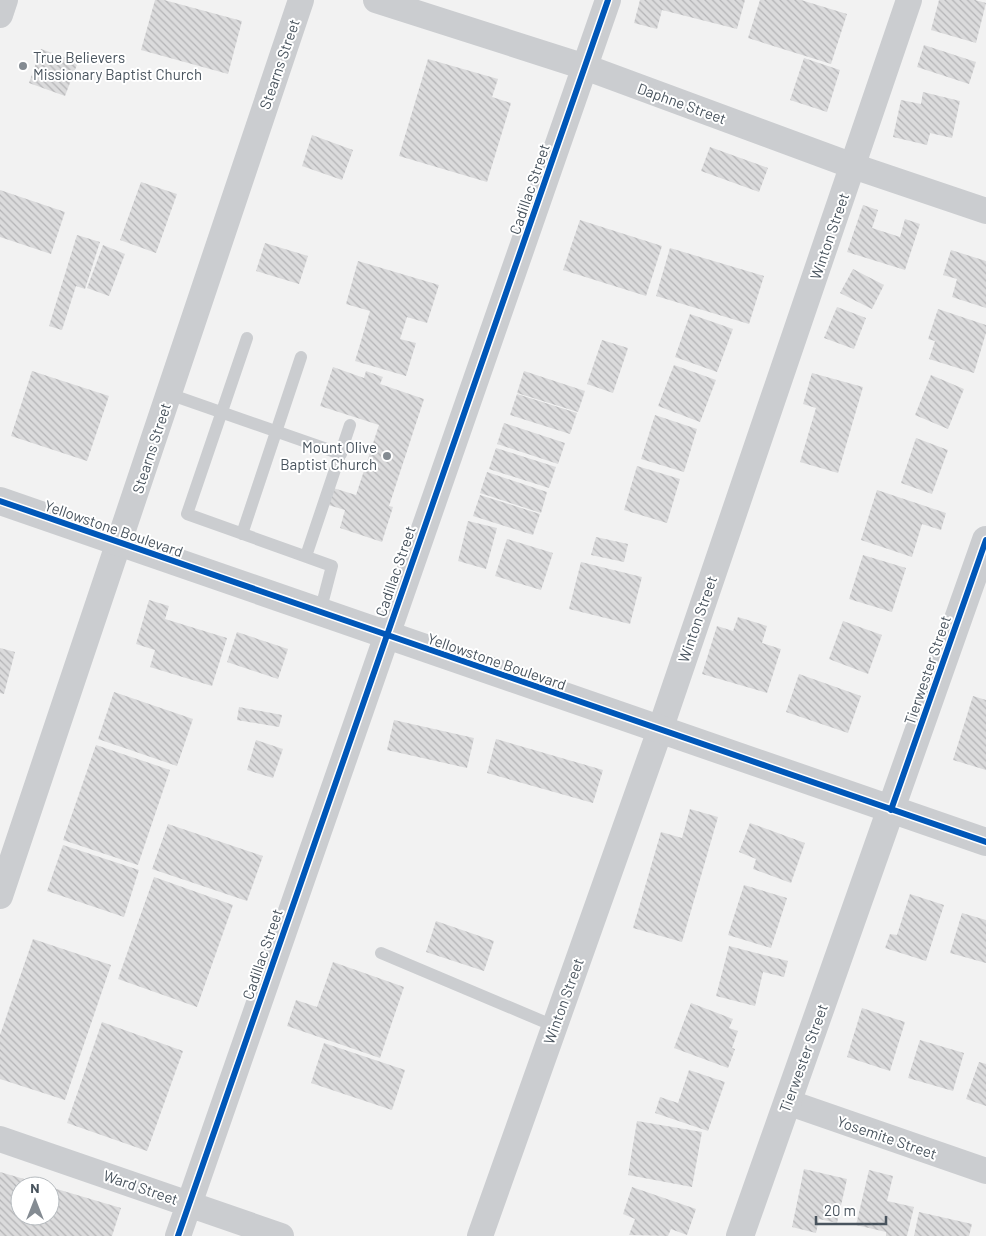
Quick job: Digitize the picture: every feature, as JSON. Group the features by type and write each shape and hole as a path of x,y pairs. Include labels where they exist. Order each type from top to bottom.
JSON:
{"street":[{"path":"0,15 5,0"},
{"name":"Stearns Street","path":"0,896 301,0"},
{"name":"Daphne Street","path":"376,0 585,67 853,166 986,211"},
{"name":"Cadillac Street","path":"178,1236 385,636 608,0"},
{"name":"Winton Street","path":"480,1236 660,730 909,0"},
{"name":"Yellowstone Boulevard","path":"0,501 385,636 986,842"},
{"name":"Tierwester Street","path":"740,1236 986,540"},
{"name":"Yosemite Street","path":"787,1102 986,1171"},
{"name":"Ward Street","path":"0,1139 281,1236"}],"lane":[{"path":"247,338 187,514 332,566 320,612"},
{"path":"242,534 301,357"},
{"path":"169,394 340,454"},
{"path":"306,556 350,425"},
{"path":"381,953 554,1026"}],"building":[{"path":"155,0 164,0 242,21 228,74 141,50"},
{"path":"640,0 745,0 737,29 662,10 657,29 634,23"},
{"path":"760,0 801,0 847,14 831,64 748,38"},
{"path":"939,0 975,0 986,3 976,43 931,30"},
{"path":"924,45 976,62 969,84 917,67"},
{"path":"41,49 78,62 65,96 29,83"},
{"path":"804,58 840,70 827,112 790,100"},
{"path":"428,59 498,79 492,97 511,103 487,182 399,156"},
{"path":"923,92 960,101 952,138 930,133 927,145 893,137 901,100 921,104"},
{"path":"312,135 353,150 342,180 302,166"},
{"path":"710,147 768,168 759,192 701,171"},
{"path":"141,182 177,194 156,253 120,240"},
{"path":"0,190 65,212 51,254 0,237"},
{"path":"863,205 878,210 872,228 900,237 905,219 920,224 905,270 847,252"},
{"path":"580,220 662,246 646,296 563,270"},
{"path":"77,235 100,242 85,289 76,286 62,330 49,326"},
{"path":"265,243 308,256 299,284 256,271"},
{"path":"103,245 125,254 109,296 87,288"},
{"path":"670,248 764,276 749,324 656,296"},
{"path":"951,250 986,261 986,308 952,297 957,279 943,275"},
{"path":"358,261 439,285 427,323 407,317 400,339 416,343 406,376 355,361 370,311 346,304"},
{"path":"853,269 884,285 872,309 840,293"},
{"path":"837,307 866,318 854,349 824,338"},
{"path":"938,309 986,325 986,333 974,373 929,359 935,341 928,339"},
{"path":"690,314 733,329 717,372 675,357"},
{"path":"602,340 628,348 613,393 587,384"},
{"path":"674,365 716,380 700,422 658,406"},
{"name":"Mount Olive Baptist Church","path":"333,367 364,378 366,371 383,377 380,384 424,399 389,506 393,507 382,542 340,528 345,510 325,504 330,487 356,495 379,425 320,406"},
{"path":"32,371 109,396 87,461 11,436"},
{"path":"524,371 585,391 578,412 517,393"},
{"path":"812,373 863,387 838,473 800,462 816,408 803,404"},
{"path":"931,375 964,389 948,429 915,415"},
{"path":"517,394 577,413 570,434 510,415"},
{"path":"655,415 697,429 684,472 641,459"},
{"path":"504,423 565,443 558,464 497,444"},
{"path":"916,438 948,450 932,494 901,483"},
{"path":"496,448 556,467 549,488 489,469"},
{"path":"637,466 680,479 667,523 624,510"},
{"path":"487,472 547,492 541,513 480,493"},
{"path":"877,490 946,513 941,530 922,524 912,557 861,540"},
{"path":"480,495 540,514 533,535 473,516"},
{"path":"468,521 497,528 486,569 458,561"},
{"path":"596,537 628,544 624,562 591,555"},
{"path":"507,539 553,553 541,590 495,576"},
{"path":"863,555 906,568 892,612 849,599"},
{"path":"581,562 642,577 630,624 569,609"},
{"path":"149,600 169,606 165,619 227,638 212,686 150,667 155,650 136,644"},
{"path":"738,617 767,626 762,643 781,649 767,693 702,674 717,626 733,631"},
{"path":"843,621 882,635 868,674 829,659"},
{"path":"237,632 288,649 278,679 227,662"},
{"path":"0,648 15,652 4,694 0,693"},
{"path":"799,674 861,696 848,733 786,712"},
{"path":"114,692 193,719 177,766 98,739"},
{"path":"973,696 986,700 986,770 953,760"},
{"path":"239,707 282,715 279,727 237,720"},
{"path":"394,720 474,738 467,768 387,750"},
{"path":"496,739 603,770 593,803 487,773"},
{"path":"256,740 283,749 273,778 247,770"},
{"path":"96,745 170,770 138,865 63,840"},
{"path":"690,809 718,817 682,942 633,928 661,832 682,838"},
{"path":"750,823 805,843 791,883 753,869 756,859 739,852"},
{"path":"168,824 263,856 247,901 152,869"},
{"path":"63,845 139,870 124,917 47,891"},
{"path":"154,877 233,905 197,1007 118,979"},
{"path":"744,885 787,898 771,948 728,935"},
{"path":"910,894 944,905 926,961 885,948 890,934 897,935"},
{"path":"962,913 986,920 986,963 950,953"},
{"path":"436,921 494,941 484,971 426,952"},
{"path":"33,939 111,965 65,1100 0,1079 0,1035"},
{"path":"729,946 788,961 784,977 763,972 755,1006 716,996"},
{"path":"333,962 404,987 380,1058 287,1026 296,1000 317,1007"},
{"path":"691,1003 733,1019 729,1028 738,1031 732,1048 735,1049 728,1068 674,1048"},
{"path":"862,1008 905,1022 890,1071 847,1057"},
{"path":"102,1022 183,1051 147,1151 67,1123"},
{"path":"920,1040 964,1053 953,1091 908,1078"},
{"path":"324,1043 405,1070 392,1110 311,1083"},
{"path":"979,1062 986,1064 986,1106 966,1099"},
{"path":"689,1070 725,1082 708,1131 655,1113 660,1097 678,1103"},
{"path":"637,1121 702,1132 692,1187 628,1175"},
{"path":"804,1169 847,1179 837,1223 819,1219 816,1233 792,1227"},
{"path":"869,1170 893,1176 887,1201 914,1207 907,1236 886,1236 886,1232 856,1225"},
{"path":"0,1172 14,1176 10,1176 10,1226 60,1226 60,1190 121,1208 112,1236 0,1236"},
{"path":"632,1187 696,1209 687,1235 671,1229 668,1236 629,1235 635,1219 623,1214"},
{"path":"919,1212 972,1224 969,1236 914,1236"}],"cycle path":[{"path":"178,1236 608,0"},
{"path":"0,501 986,842"},
{"path":"891,810 986,540"}],"place":[{"name":"True Believers Missionary Baptist Church","path":"23,66"},
{"name":"Mount Olive Baptist Church","path":"387,456"}]}
